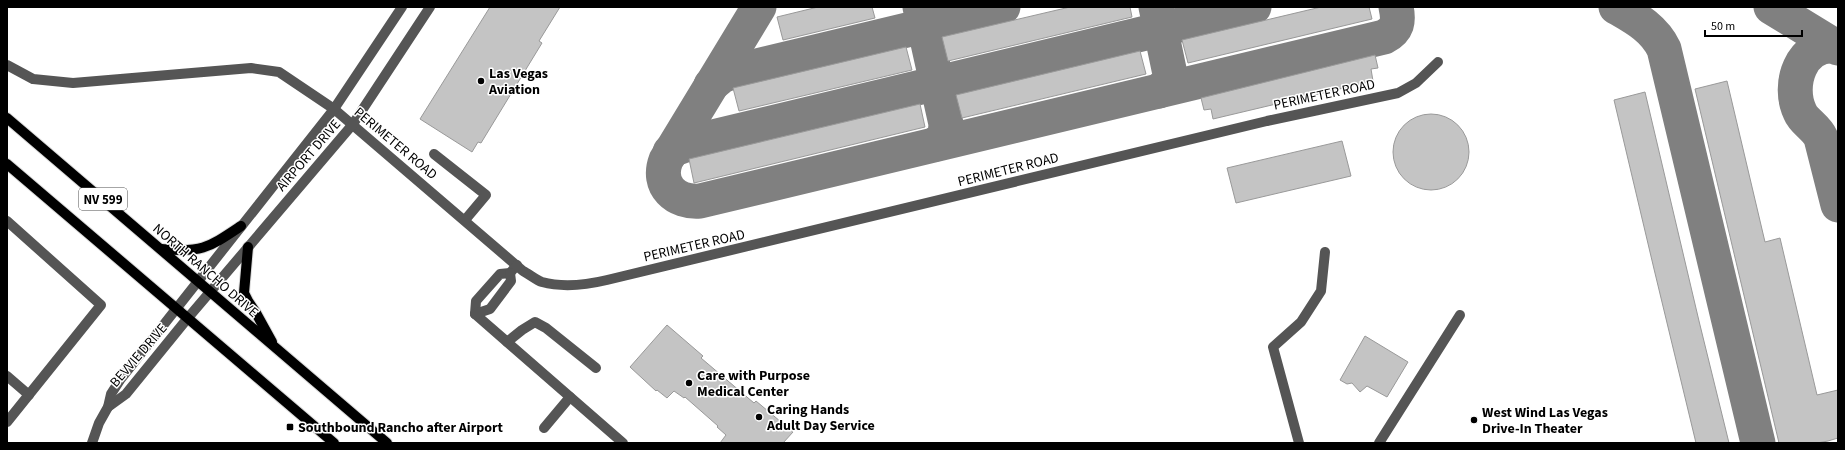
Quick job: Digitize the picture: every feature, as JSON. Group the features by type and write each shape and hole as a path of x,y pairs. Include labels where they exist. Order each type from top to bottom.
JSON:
{"main road":[{"name":"NORTH RANCHO DRIVE","path":"7,118 387,443"},
{"name":"NV 599","path":"7,164 334,443"},
{"path":"161,249 185,251 197,250 216,243 241,226"},
{"path":"248,247 244,293 275,347"}],"street":[{"name":"AIRPORT DRIVE","path":"198,281 334,109 402,7"},
{"name":"AIRPORT DRIVE","path":"210,292 353,124 430,7"},
{"name":"PERIMETER ROAD","path":"7,64 33,79 73,82 251,68 278,72 334,109 353,124 465,220 513,269 541,282 569,286 592,283 1267,121 1398,93 1416,83 1438,62"},
{"path":"434,154 486,195 465,220"},
{"path":"7,221 101,305 7,422"},
{"path":"1299,443 1273,347 1301,322 1321,291 1325,252"},
{"path":"513,269 512,282 490,310 475,314 476,301 480,296 500,274 513,269"},
{"name":"BEVVIE DRIVE","path":"108,407 111,394 120,380 198,281"},
{"name":"BEVVIE DRIVE","path":"108,407 126,394 210,292"},
{"path":"475,314 623,443"},
{"path":"1379,443 1460,315"},
{"path":"507,342 535,322 546,328 596,368"},
{"path":"7,376 29,395"},
{"path":"544,428 570,397"},
{"path":"92,443 99,423 108,407"}],"building":[{"name":"Las Vegas Aviation","path":"490,7 560,7 539,41 542,43 481,143 478,142 472,152 420,119"},
{"path":"818,7 872,7 875,18 783,40 777,17"},
{"path":"1070,7 1130,7 1132,17 948,61 942,37"},
{"path":"1321,7 1369,7 1372,19 1188,63 1182,40"},
{"path":"906,47 912,70 739,111 733,88"},
{"path":"1140,51 1146,74 962,118 956,95"},
{"path":"1375,55 1378,68 1371,69 1373,81 1213,119 1211,109 1204,110 1201,98"},
{"path":"1727,81 1765,242 1780,238 1817,395 1838,390 1838,438 1828,441 1817,443 1779,443 1695,89"},
{"path":"1645,92 1729,443 1696,443 1654,269 1614,100"},
{"path":"920,104 925,127 694,183 689,159"},
{"path":"1424,114 1438,114 1452,120 1463,131 1469,145 1469,159 1466,167 1458,179 1452,184 1438,190 1424,190 1410,184 1399,173 1393,159 1393,145 1399,131 1410,120"},
{"path":"1342,141 1351,176 1236,203 1227,168"},
{"name":"Care with Purpose Medical Center","path":"667,325 703,356 701,358 754,403 756,401 793,432 783,443 720,443 726,435 685,397 684,398 674,391 667,398 657,390 656,391 630,367"},
{"path":"1365,336 1408,362 1387,397 1367,386 1360,392 1352,383 1347,384 1340,380"}],"taxiway":[{"path":"759,7 666,160 664,169 666,185 676,196 683,199 700,201 1384,37 1395,28 1397,21 1396,7"},
{"path":"920,7 946,124 945,136 936,144"},
{"path":"711,85 722,76 732,72 1003,7"},
{"path":"1156,7 1170,74 1168,83 1159,91"},
{"path":"670,152 696,141 1254,7"},
{"path":"1616,7 1649,29 1664,49 1758,443"},
{"path":"1771,7 1838,48"},
{"path":"1836,46 1824,47 1814,51 1806,58 1800,67 1796,78 1795,90 1796,101 1802,116 1821,138 1838,205"}],"place":[{"name":"Las Vegas Aviation","path":"481,81"},
{"name":"Care with Purpose Medical Center","path":"689,383"},
{"name":"Caring Hands Adult Day Service","path":"759,417"},
{"name":"West Wind Las Vegas Drive-In Theater","path":"1474,420"},
{"name":"Southbound Rancho after Airport","path":"290,427"}]}
